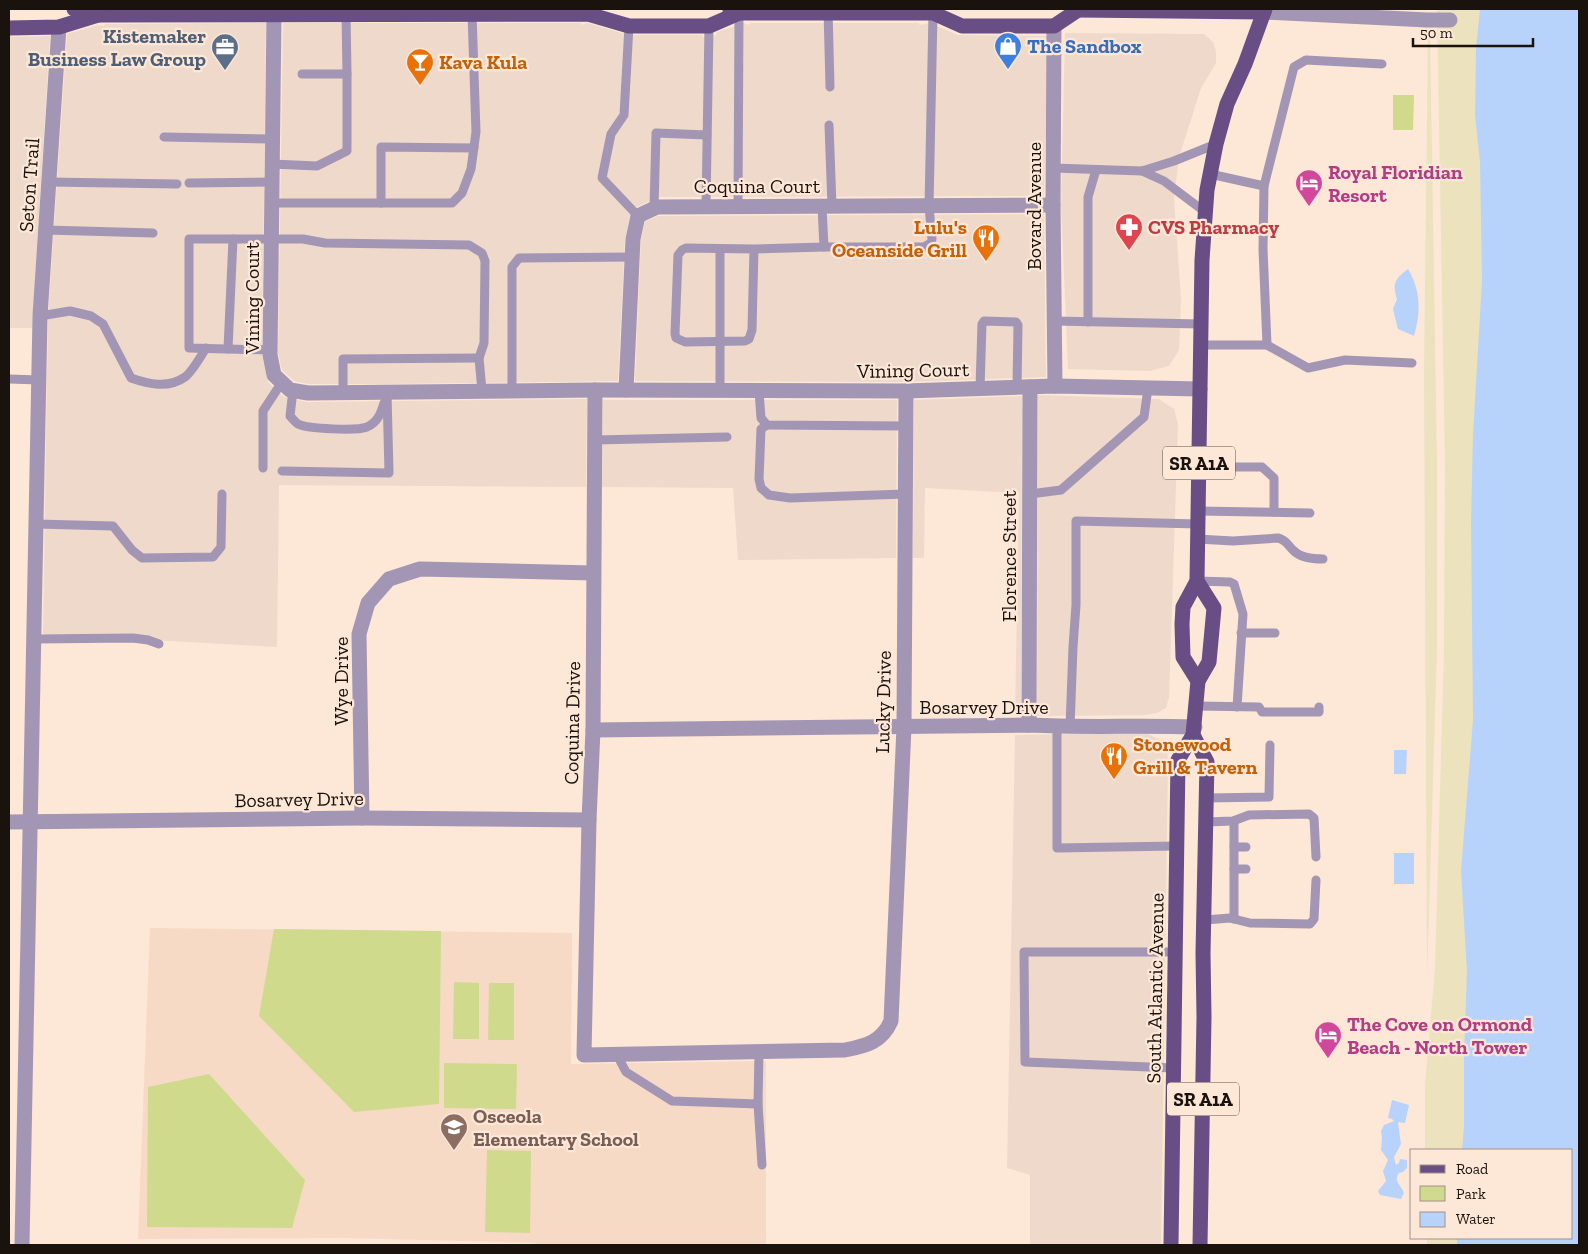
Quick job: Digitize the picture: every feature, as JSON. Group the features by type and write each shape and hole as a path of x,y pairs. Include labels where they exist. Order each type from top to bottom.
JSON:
{"main road":[{"path":"74,9 99,15 207,12 274,14 314,11 472,14 579,12 604,9"},
{"path":"579,12 629,26 709,26 734,11 932,12 962,26 1054,26 1077,10 1264,10"},
{"name":"SR A1A","path":"1198,681 1182,657 1182,632 1183,607 1197,581 1200,345 1205,212 1216,144 1227,104 1245,64 1264,10"},
{"path":"9,28 59,27 99,15"},
{"name":"South Atlantic Avenue","path":"1171,1245 1178,760 1194,731 1198,681 1210,662 1214,608 1197,581"},
{"name":"SR A1A","path":"1194,731 1207,762 1200,1245"}],"street":[{"path":"1264,10 1450,20"},
{"name":"Vining Court","path":"274,14 270,350 274,375 287,386"},
{"name":"Bovard Avenue","path":"1054,26 1055,386"},
{"name":"Seton Trail","path":"22,1245 40,316 59,27"},
{"name":"Coquina Court","path":"638,216 656,207 1053,205"},
{"path":"626,390 633,239 638,216"},
{"path":"287,386 308,393 595,390"},
{"name":"Vining Court","path":"595,390 906,391 1055,386 1200,389"},
{"name":"Florence Street","path":"1024,387 1030,494 1029,725"},
{"name":"Coquina Drive","path":"584,1055 589,820 593,730 595,390"},
{"name":"Lucky Drive","path":"584,1055 845,1050 868,1045 887,1031 891,1021 904,727 906,391"},
{"name":"Wye Drive","path":"362,818 359,634 368,603 389,579 420,569 593,573"},
{"name":"Bosarvey Drive","path":"593,730 1141,725 1194,731"},
{"name":"Bosarvey Drive","path":"9,822 362,818 589,820"}],"lane":[{"path":"734,11 738,206"},
{"path":"828,11 830,87"},
{"path":"272,164 317,166 347,151 347,74 355,12"},
{"path":"754,249 751,336 745,342 685,342 679,340 675,334 679,252 686,248 754,249 927,246 932,239 929,206 932,12"},
{"path":"272,203 452,203 462,193 471,170 476,132 472,14"},
{"path":"629,26 624,115 611,134 602,178 638,216"},
{"path":"706,206 709,26"},
{"path":"1267,345 1263,249 1264,186 1294,67 1306,60 1382,64"},
{"path":"302,74 347,74"},
{"path":"824,247 829,125"},
{"path":"654,208 656,133 707,135"},
{"path":"164,137 273,139"},
{"path":"1053,168 1142,171 1174,161 1216,144"},
{"path":"381,203 381,147 474,148"},
{"path":"1088,322 1088,196 1096,170"},
{"path":"1142,171 1164,181 1205,212"},
{"path":"1210,174 1264,186"},
{"path":"49,182 177,184"},
{"path":"189,183 272,182"},
{"path":"46,230 153,233"},
{"path":"270,350 189,348 189,238 303,239 325,243 469,245 482,253 485,261 484,344 479,358 482,391"},
{"path":"228,349 233,238"},
{"path":"720,249 720,391"},
{"path":"512,391 512,267 519,258 632,257"},
{"path":"40,316 70,311 91,316 103,324 131,378 143,382 160,385 185,377 206,348"},
{"path":"980,388 982,324 984,321 1016,322 1018,325 1024,387"},
{"path":"1054,321 1201,324"},
{"path":"1200,345 1267,345 1308,368 1345,360 1412,363"},
{"path":"343,392 343,360 479,358"},
{"path":"9,379 39,380"},
{"path":"287,386 290,416 298,424 308,427 361,429 369,426 381,415 387,393"},
{"path":"263,468 263,411 287,386"},
{"path":"1030,494 1062,490 1144,417 1148,388"},
{"path":"759,391 761,418 767,425"},
{"path":"282,470 389,473 387,393"},
{"path":"905,426 767,425 761,429 759,479 761,488 768,495 790,498 905,494"},
{"path":"594,440 727,437"},
{"path":"1199,466 1262,467 1274,478 1274,512"},
{"path":"37,524 113,526 132,550 142,558 213,557 221,547 222,494"},
{"path":"1176,846 1057,848 1064,727 1076,604 1076,521 1198,525 1274,512 1310,513"},
{"path":"1198,525 1233,540 1278,538 1284,540 1293,551 1300,555 1323,559"},
{"path":"1197,581 1230,582 1234,584 1243,614 1237,707"},
{"path":"1242,633 1275,634"},
{"path":"35,639 134,638 159,644"},
{"path":"1197,706 1259,707 1262,712 1319,712 1319,707"},
{"path":"1207,798 1269,798 1270,745"},
{"path":"1206,822 1234,821 1249,816 1309,814 1314,818 1316,857"},
{"path":"1234,821 1234,919"},
{"path":"1234,847 1246,847"},
{"path":"1234,869 1246,869"},
{"path":"1205,920 1230,918 1250,922 1310,924 1314,919 1316,880"},
{"path":"1234,894 1245,894"},
{"path":"1174,1068 1025,1062 1024,952 1176,952"},
{"path":"759,1052 758,1104 762,1165"},
{"path":"617,1055 626,1072 672,1101 758,1104"}],"shaded area":[{"path":"266,23 262,356 268,382 284,397 307,402 587,399 586,487 279,485 277,647 43,634 48,316 67,34 98,25 104,26 105,24"},
{"path":"283,23 581,23 581,25 587,23 629,35 702,35 703,37 716,35 717,32 744,23 749,25 750,23 919,23 919,25 930,23 958,35 1048,36 1044,196 657,197 635,208 630,215 625,238 618,381 309,384 294,381 282,370 278,353"},
{"path":"1065,33 1204,34 1213,42 1216,52 1216,63 1201,88 1179,157 1174,198 1181,300 1179,350 1169,366 1149,371 1068,369 1061,205"},
{"path":"50,36 32,328 9,328 9,37"},
{"path":"1044,214 1046,377 906,382 635,381 641,240 645,222 658,216"},
{"path":"1038,395 1159,399 1174,409 1178,424 1169,697 1166,708 1157,713 1144,715 1037,716"},
{"path":"1022,396 1021,716 1015,716 1019,493 925,488 924,558 913,558 914,400"},
{"path":"603,400 897,400 896,558 738,560 733,488 602,487"},
{"path":"1145,733 1161,740 1167,750 1168,761 1161,1242 1160,1245 1030,1245 1030,1175 1007,1168 1015,735"},
{"name":"Osceola Elementary School","path":"150,928 572,933 571,1064 766,1061 766,1245 535,1245 535,1243 345,1238 138,1239"}],"green space":[{"path":"1393,95 1414,95 1413,130 1393,130"},
{"path":"274,929 441,931 439,1104 354,1112 259,1016"},
{"path":"454,982 479,983 479,1039 453,1039"},
{"path":"489,983 514,983 514,1040 488,1040"},
{"path":"444,1063 517,1064 516,1109 444,1108"},
{"path":"209,1074 305,1180 292,1228 147,1227 148,1087"},
{"path":"487,1150 531,1151 530,1233 485,1232"}],"sand":[{"path":"1437,9 1539,9 1518,1149 1425,1149 1425,1085 1435,969 1444,648 1445,463"},
{"path":"1428,30 1430,30 1437,464 1437,648 1427,979 1424,373"},
{"path":"1427,1239 1518,1239 1518,1245 1427,1245"}],"water":[{"path":"1480,9 1579,9 1579,1245 1457,1245 1457,1239 1573,1239 1573,1149 1462,1149 1467,972 1461,871 1473,720 1471,522 1473,434 1482,281 1480,162 1475,115 1476,48"},
{"path":"1408,269 1415,285 1419,310 1414,336 1398,329 1393,309 1397,299 1396,282"},
{"path":"1394,750 1407,750 1406,774 1394,774"},
{"path":"1394,853 1414,853 1414,884 1394,884"},
{"path":"1392,1100 1409,1105 1405,1123 1398,1122 1401,1144 1394,1157 1396,1165 1400,1159 1407,1160 1407,1168 1397,1176 1398,1183 1404,1193 1401,1199 1380,1195 1378,1191 1386,1181 1383,1171 1388,1160 1381,1150 1381,1131 1384,1125 1394,1121 1388,1118"}],"place":[{"name":"The Sandbox","path":"1008,70"},
{"name":"Kistemaker Business Law Group","path":"225,71"},
{"name":"Kava Kula","path":"420,86"},
{"name":"Royal Floridian Resort","path":"1309,207"},
{"name":"CVS Pharmacy","path":"1129,251"},
{"name":"Lulu's Oceanside Grill","path":"986,262"},
{"name":"Stonewood Grill & Tavern","path":"1114,780"},
{"name":"The Cove on Ormond Beach - North Tower","path":"1328,1059"},
{"name":"Osceola Elementary School","path":"454,1151"}]}
